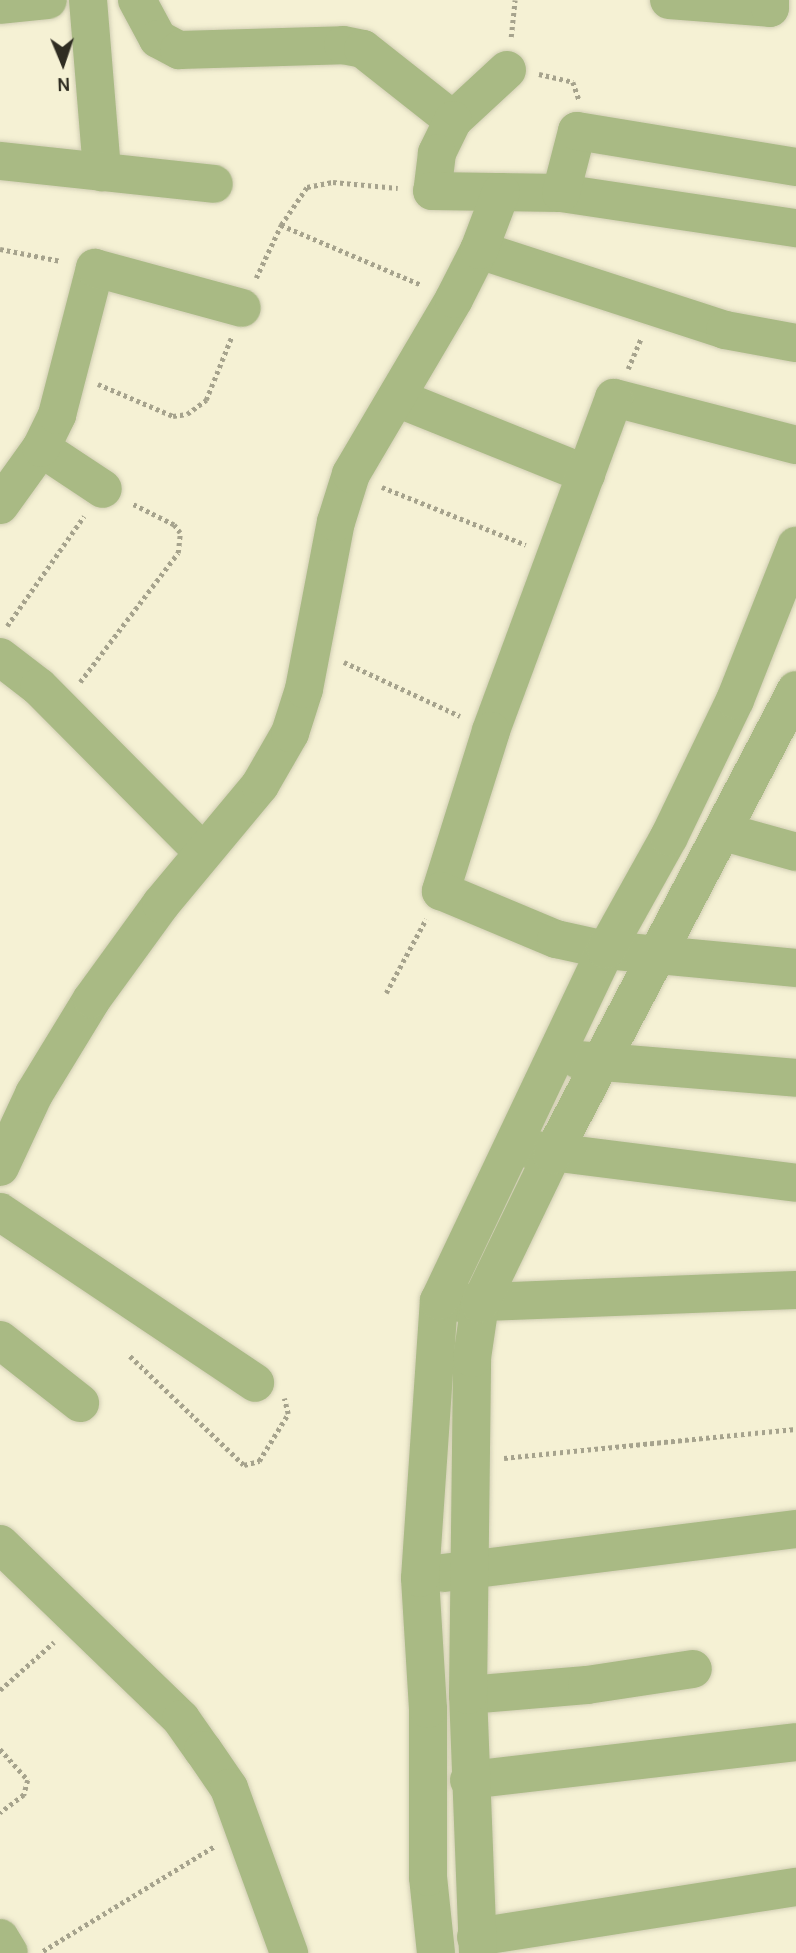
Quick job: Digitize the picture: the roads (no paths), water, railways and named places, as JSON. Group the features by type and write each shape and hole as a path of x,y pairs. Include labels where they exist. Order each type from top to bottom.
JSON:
{"street":[{"path":"0,5 48,0"},
{"path":"88,0 102,172"},
{"path":"137,0 158,40 179,50 343,45 363,49 453,120"},
{"path":"669,0 779,6"},
{"path":"507,70 453,120 437,153 432,191 561,193 796,228"},
{"path":"561,193 577,131 796,167"},
{"path":"0,161 214,184"},
{"path":"0,1167 34,1094 92,999 203,852 260,785 290,733 311,647 336,522 351,474 454,299 479,250 501,192"},
{"path":"479,250 656,304 725,330 796,343"},
{"path":"0,505 41,448 57,415 95,268 242,308"},
{"path":"397,398 586,474"},
{"path":"796,444 614,398 553,556 491,731 441,891 555,939 606,950 796,968"},
{"path":"41,448 103,489"},
{"path":"436,1953 428,1877 428,1709 421,1578 439,1301 606,950 669,837 735,700 796,546"},
{"path":"0,657 60,708 203,852"},
{"path":"796,690 552,1155 480,1304 472,1358 468,1695 477,1945 796,1887"},
{"path":"723,832 796,852"},
{"path":"556,1058 796,1078"},
{"path":"512,1146 552,1155 796,1183"},
{"path":"0,1212 255,1383"},
{"path":"439,1301 480,1304 796,1290"},
{"path":"0,1340 80,1403"},
{"path":"421,1578 469,1566 796,1529"},
{"path":"0,1544 181,1719 229,1788 289,1953"},
{"path":"468,1695 587,1685 693,1669"},
{"path":"469,1780 796,1742"},
{"path":"0,1938 9,1953"}]}
